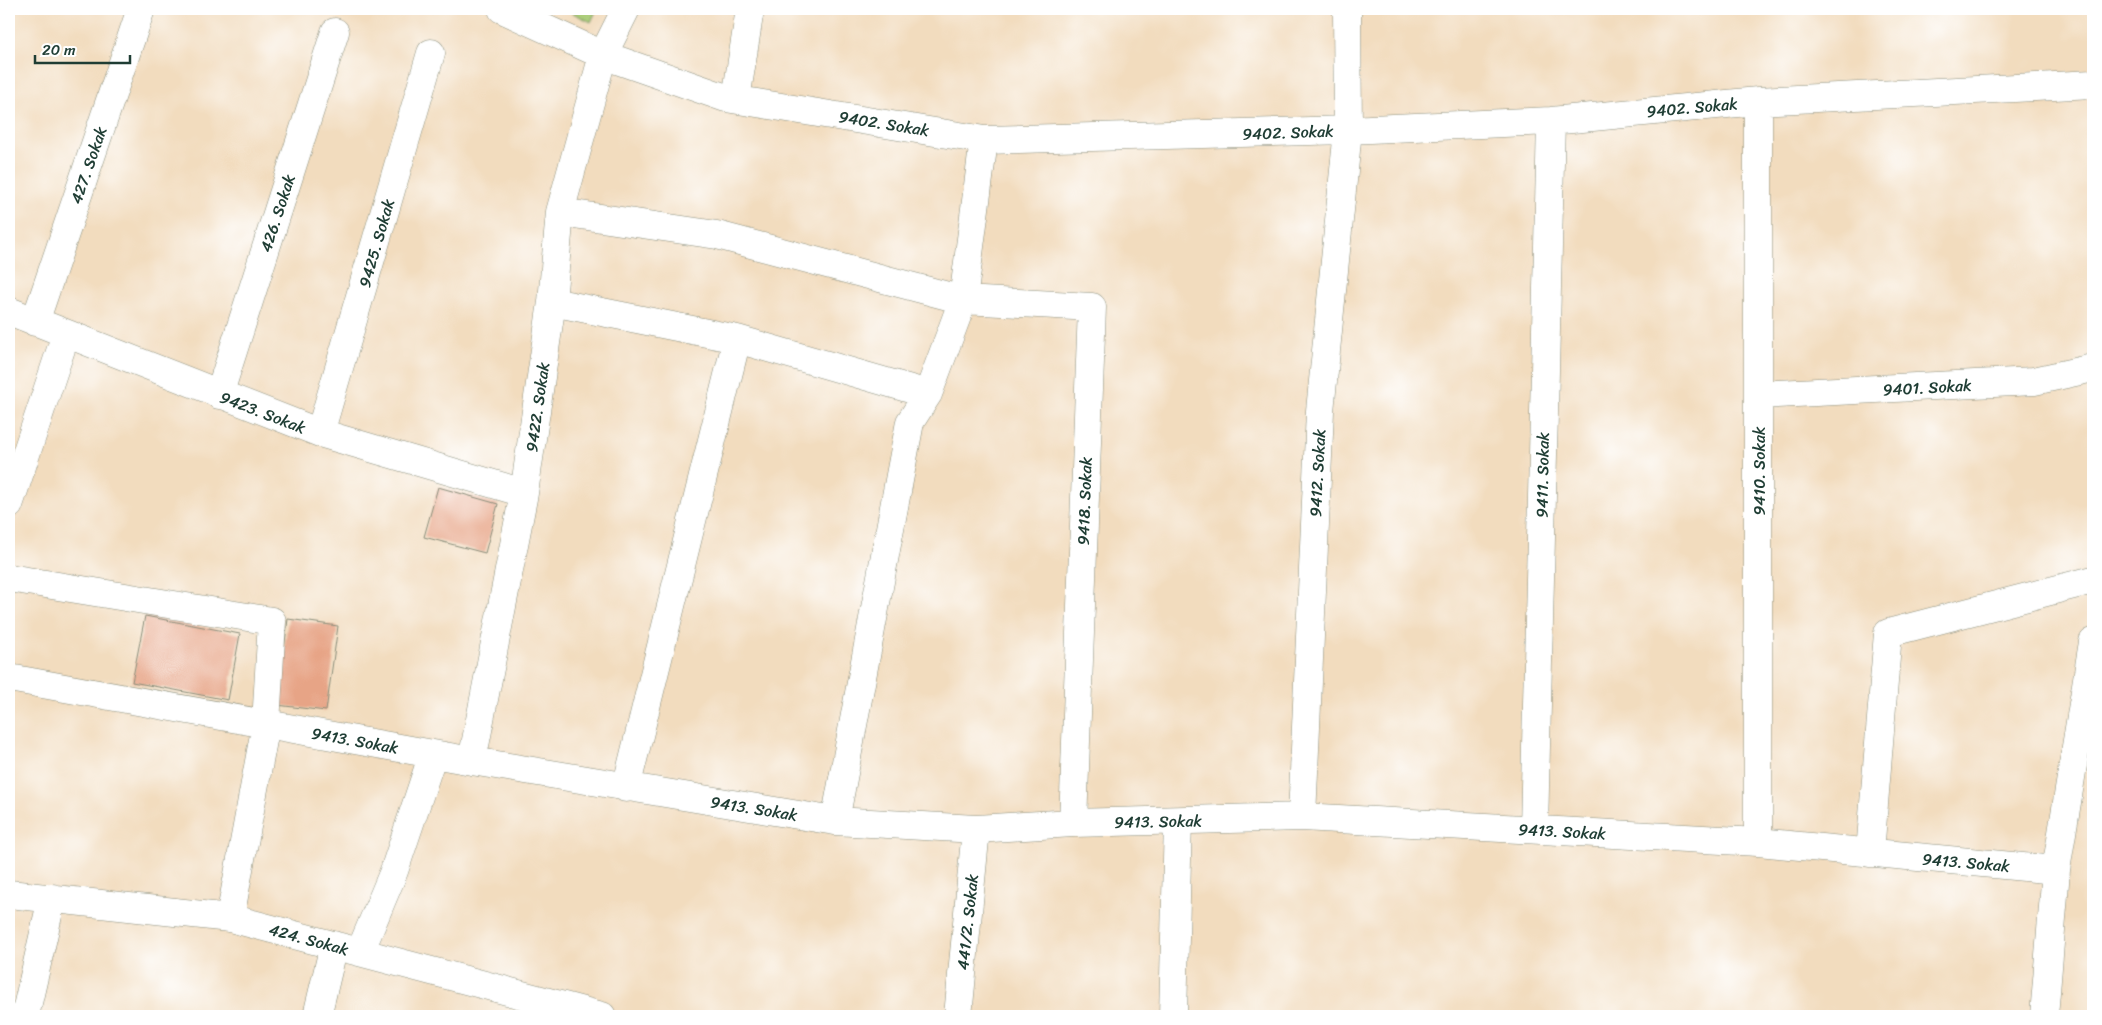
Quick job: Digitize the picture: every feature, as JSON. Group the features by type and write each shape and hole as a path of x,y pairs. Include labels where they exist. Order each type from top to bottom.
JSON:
{"street":[{"name":"427. Sokak","path":"36,322 141,9"},
{"name":"9402. Sokak","path":"502,9 603,55 736,99 984,140 1348,130 1551,121 1758,101 2093,84"},
{"name":"9422. Sokak","path":"472,761 524,493 552,302 560,212 603,55 626,9"},
{"path":"736,99 750,9"},
{"name":"9412. Sokak","path":"1302,818 1320,411 1348,130 1347,9"},
{"name":"426. Sokak","path":"219,395 335,32"},
{"name":"9425. Sokak","path":"320,433 431,53"},
{"name":"9410. Sokak","path":"1758,101 1758,842"},
{"name":"9411. Sokak","path":"1534,829 1551,121"},
{"path":"835,821 910,422 928,394 963,300 984,140"},
{"path":"560,212 717,235 963,300"},
{"name":"9418. Sokak","path":"963,300 1092,307 1073,823"},
{"path":"552,302 737,339 928,394"},
{"name":"9423. Sokak","path":"9,311 219,395 320,433 524,493"},
{"path":"9,505 66,334"},
{"path":"626,788 737,339"},
{"name":"9401. Sokak","path":"1759,395 2034,381 2093,368"},
{"path":"9,578 272,621 266,724 230,918"},
{"path":"1870,853 1888,632 2093,580"},
{"path":"2044,1016 2056,870 2093,642"},
{"name":"9413. Sokak","path":"9,678 626,788 835,821 976,828 1073,823 1302,818 1758,842 2056,870"},
{"path":"360,952 394,871 433,754"},
{"path":"1173,1016 1178,821"},
{"name":"441/2. Sokak","path":"958,1016 976,828"},
{"name":"424. Sokak","path":"9,894 230,918 360,952 510,1005 602,1016"},
{"path":"25,1016 52,898"},
{"path":"316,1016 334,945"}],"green space":[{"path":"565,9 597,9 591,22"}],"building":[{"path":"438,487 498,504 485,553 424,537"},
{"path":"145,616 240,634 228,700 132,682"},
{"path":"288,619 338,626 326,711 277,705"}]}
